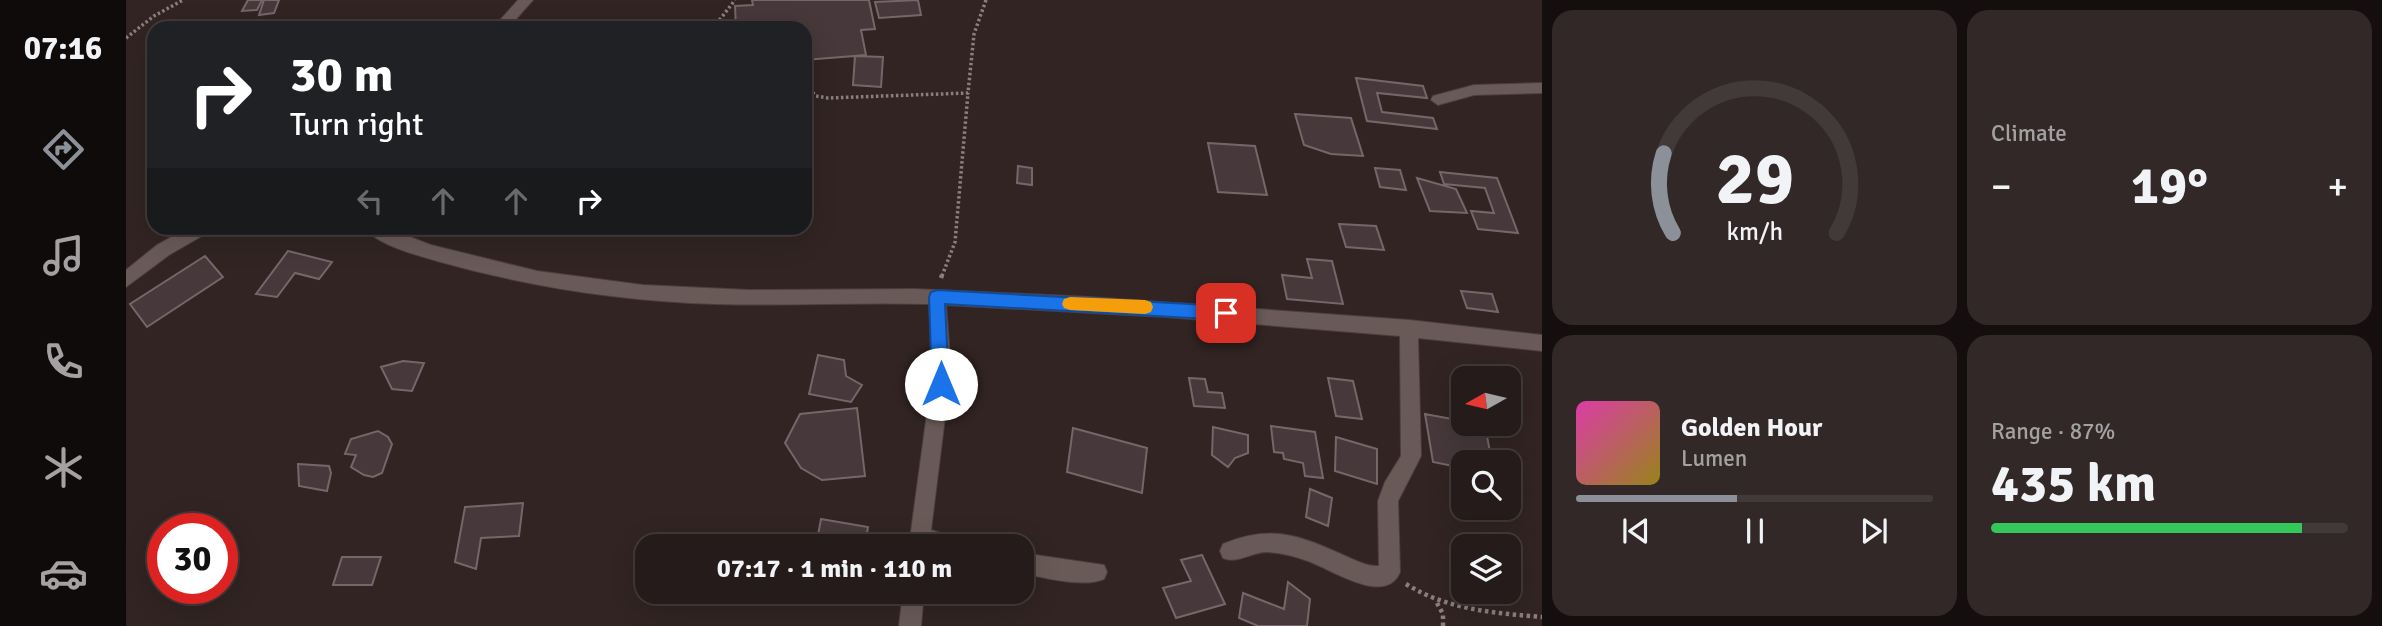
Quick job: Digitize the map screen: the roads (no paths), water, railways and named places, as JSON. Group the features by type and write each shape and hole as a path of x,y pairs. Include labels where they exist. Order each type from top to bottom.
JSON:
{"street":[{"path":"506,21 526,0"},
{"path":"1438,100 1474,90 1542,88"},
{"path":"126,281 163,250 189,235"},
{"path":"386,235 402,244 524,278 579,286 721,297 937,297 1200,311 1409,328 1542,343"},
{"path":"920,534 942,369 937,297"},
{"path":"1230,551 1265,542 1279,543 1297,547 1373,577 1384,576 1390,572 1388,501 1390,492 1409,468 1411,456 1409,328"},
{"path":"1034,565 1097,572"},
{"path":"910,626 913,604"}]}
